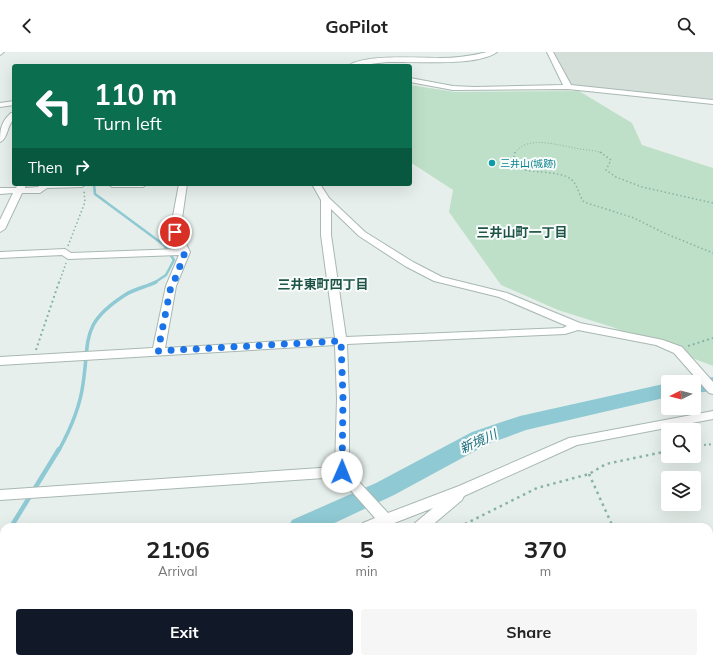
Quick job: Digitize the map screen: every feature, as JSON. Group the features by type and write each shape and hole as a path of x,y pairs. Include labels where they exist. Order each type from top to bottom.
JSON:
{"street":[{"path":"358,64 398,59 468,58 494,52"},
{"path":"550,52 568,86"},
{"path":"362,63 373,56"},
{"path":"412,80 474,89 568,86 713,102"},
{"path":"0,104 12,110"},
{"path":"0,121 12,111"},
{"path":"0,140 12,112"},
{"path":"0,191 20,187 40,190 44,186"},
{"path":"64,186 83,187"},
{"path":"158,351 171,286 185,252 175,232 184,186"},
{"path":"317,186 326,200 362,234 409,264 438,279 504,295 577,326 659,342 678,350 713,390"},
{"path":"0,228 20,187"},
{"path":"326,200 326,235 341,341 344,475 381,517"},
{"path":"0,255 185,252"},
{"path":"0,361 341,341 565,331 577,326"},
{"path":"373,523 381,517 464,490 574,441 713,415"},
{"path":"0,495 344,475"},
{"path":"425,523 464,490"}],"path":[{"path":"713,203 627,182 611,175 606,170 611,160 608,155 596,151 544,142 530,143 515,151 512,157 512,166 520,172 565,175 574,181 579,196 584,202 634,218 664,233 713,252"},
{"path":"33,359 66,254 85,202 83,187"},
{"path":"678,350 713,338"},
{"path":"701,445 713,444"},
{"path":"467,523 537,488 589,474 606,464 661,452"},
{"path":"589,474 611,523"}],"shaded area":[{"path":"551,52 713,52 713,99 568,85"}],"green space":[{"path":"412,85 455,92 579,91 632,123 642,145 713,168 713,366 612,327 558,310 501,285 449,212 453,190 412,163"}],"waterway":[{"path":"94,186 95,194 164,245 174,260 166,275 155,282"},
{"path":"59,450 71,426 80,401 88,344 94,324 100,315 125,295 155,282"},
{"name":"新境川","path":"701,385 713,384"},
{"name":"新境川","path":"310,523 385,489 480,438 520,424 661,392"},
{"path":"13,523 59,449"}],"place":[{"name":"三井山(城跡)","path":"492,163"}],"district":[{"name":"三井山町一丁目","path":"522,232"},
{"name":"三井東町四丁目","path":"323,284"}],"route":[{"path":"175,232 185,252 171,286 158,351 341,341 343,399 342,472"}]}
